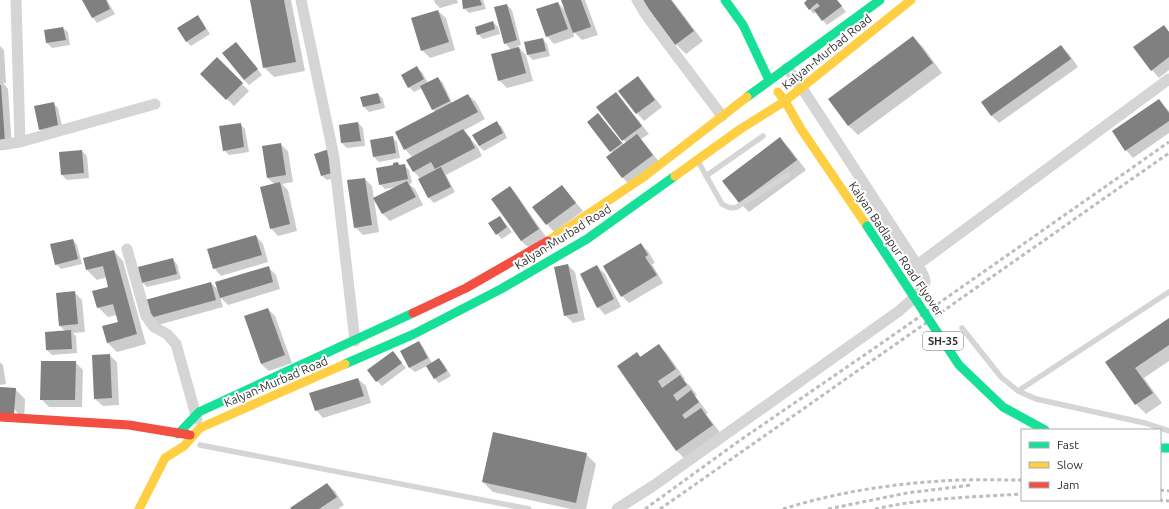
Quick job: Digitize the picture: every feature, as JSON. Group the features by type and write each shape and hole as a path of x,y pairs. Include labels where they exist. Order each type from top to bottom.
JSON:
{"main road":[{"path":"725,0 743,25 769,80"},
{"name":"Kalyan-Murbad Road","path":"168,444 196,415 206,409 355,341 466,288 567,229 645,176 769,80 880,0"},
{"name":"Kalyan-Murbad Road","path":"0,417 129,425 178,434 197,431 414,334 501,289 587,239 739,130 785,101 911,0"},
{"name":"SH-35","path":"769,80 785,101"},
{"name":"Kalyan Badlapur Road Flyover","path":"785,101 801,129 959,365 1003,407 1043,429"},
{"path":"16,430 17,418"},
{"path":"51,420 51,432"},
{"path":"88,435 90,422"},
{"name":"Kalyan-Murbad Road","path":"165,458 184,446 197,431"},
{"path":"197,431 200,445"},
{"name":"Kalyan-Murbad Road","path":"168,444 184,446 200,445"},
{"path":"138,509 165,458 168,444"}],"street":[{"path":"16,0 20,142"},
{"path":"301,0 334,157 355,341"},
{"path":"637,0 646,15 722,116"},
{"path":"617,509 653,486 898,311 922,290 925,285 926,280 917,265 802,88 787,68"},
{"path":"917,265 1169,79"},
{"path":"0,145 20,142 155,104"},
{"path":"127,249 146,316 154,327 167,334 176,344 196,415 197,431"}],"lane":[{"path":"706,176 763,136"},
{"path":"697,161 722,204 728,208 737,207 788,175"},
{"path":"1018,391 1169,292"},
{"path":"962,328 1001,377 1018,391 1036,399 1145,423 1169,431"},
{"path":"200,445 529,509"}],"building":[{"path":"82,0 106,0 110,9 92,18"},
{"path":"250,0 284,0 296,62 263,68"},
{"path":"462,0 480,0 482,5 463,9"},
{"path":"561,0 581,0 591,27 573,33"},
{"path":"642,0 671,0 694,31 675,45"},
{"path":"807,0 837,0 842,6 822,21 814,10 820,6 817,3 809,10 804,3"},
{"path":"558,2 568,29 546,37 536,9"},
{"path":"507,4 517,40 504,44 494,7"},
{"path":"438,10 449,42 421,51 411,18"},
{"path":"198,15 206,29 186,42 177,28"},
{"path":"493,21 495,29 477,35 475,27"},
{"path":"1164,25 1169,32 1169,57 1151,71 1133,47"},
{"path":"63,27 66,40 46,43 44,30"},
{"path":"913,36 933,63 848,126 828,99"},
{"path":"543,38 546,51 527,55 524,42"},
{"path":"236,42 258,69 244,80 222,53"},
{"path":"1061,45 1071,59 991,116 981,102"},
{"path":"519,47 526,73 498,81 491,54"},
{"path":"217,57 243,83 226,100 200,74"},
{"path":"417,66 424,79 408,88 401,75"},
{"path":"638,76 655,100 636,114 618,91"},
{"path":"438,77 450,101 432,110 420,86"},
{"path":"1,85 5,142 0,142"},
{"path":"616,92 642,126 622,141 596,107"},
{"path":"378,93 381,103 363,107 360,97"},
{"path":"468,94 478,112 404,150 395,132"},
{"path":"1159,99 1169,113 1169,121 1125,151 1112,131"},
{"path":"54,102 58,125 39,130 34,106"},
{"path":"598,113 622,143 610,152 587,122"},
{"path":"497,121 503,133 479,146 472,135"},
{"path":"358,122 361,141 341,143 339,125"},
{"path":"241,123 244,147 223,151 219,126"},
{"path":"463,129 475,148 435,169 431,162 413,172 406,160"},
{"path":"637,134 653,155 622,178 606,157"},
{"path":"393,136 396,153 373,157 370,140"},
{"path":"780,137 797,160 739,203 722,181"},
{"path":"281,143 286,175 267,178 262,146"},
{"path":"329,149 335,172 321,176 314,154"},
{"path":"82,150 84,173 61,175 59,152"},
{"path":"398,162 399,165 405,164 408,179 379,185 376,168 393,165 393,163"},
{"path":"441,167 451,187 428,198 418,179"},
{"path":"365,178 372,225 354,228 347,180"},
{"path":"407,181 416,197 382,214 373,198"},
{"path":"280,182 290,224 270,229 260,187"},
{"path":"562,185 576,203 546,225 532,207"},
{"path":"510,186 539,229 521,241 491,199"},
{"path":"500,216 507,227 496,235 488,223"},
{"path":"256,235 262,255 213,269 207,249"},
{"path":"73,239 78,259 55,265 50,244"},
{"path":"641,243 648,255 645,257 657,275 621,297 603,266"},
{"path":"114,250 137,334 107,343 102,326 118,322 113,304 97,308 92,291 108,287 103,266 86,270 83,258"},
{"path":"173,258 177,274 141,283 138,267"},
{"path":"568,264 578,313 564,316 554,267"},
{"path":"597,265 614,299 597,308 580,274"},
{"path":"269,266 273,282 220,298 215,282"},
{"path":"211,282 216,300 150,318 145,300"},
{"path":"75,291 78,324 59,326 56,293"},
{"path":"268,308 285,355 261,364 244,316"},
{"path":"1169,318 1169,345 1135,368 1153,393 1135,405 1105,362"},
{"path":"71,330 72,349 46,350 45,332"},
{"path":"419,341 428,358 409,368 400,351"},
{"path":"659,344 676,369 658,381 662,388 680,375 687,385 673,395 677,401 691,390 699,402 682,415 685,419 701,408 713,425 676,451 617,366 637,352 640,357"},
{"path":"393,351 402,363 376,382 367,370"},
{"path":"110,354 112,398 94,399 92,355"},
{"path":"439,358 447,371 434,379 426,366"},
{"path":"41,361 76,361 75,400 40,400"},
{"path":"358,378 364,396 315,411 309,393"},
{"path":"0,387 16,388 14,414 0,413"},
{"path":"493,432 587,453 576,503 482,482"},
{"path":"327,483 337,497 319,509 290,508"}],"railway":[{"path":"645,509 739,441 1169,142"},
{"path":"660,509 1169,153"},
{"path":"783,509 822,498 902,484 962,480 1021,480"},
{"path":"828,509 907,493 972,485"},
{"path":"1161,490 1169,491"},
{"path":"875,509 930,500 1021,494"},
{"path":"1161,500 1169,501"}],"traffic: fast":[{"path":"725,0 743,25 769,80"},
{"path":"747,97 880,0"},
{"path":"345,364 414,334 501,289 587,239 675,176"},
{"path":"867,226 959,365 1003,407 1043,429"},
{"path":"178,434 199,412 413,313"},
{"path":"1161,448 1169,448"}],"traffic: slow":[{"path":"675,176 739,130 785,101 911,0"},
{"path":"778,92 801,129 867,226"},
{"path":"548,241 645,176 747,97"},
{"path":"165,458 184,446 200,428 345,364"},
{"path":"139,509 165,458"}],"traffic: jam":[{"path":"413,313 466,288 548,241"},
{"path":"0,417 129,425 190,435"}]}
